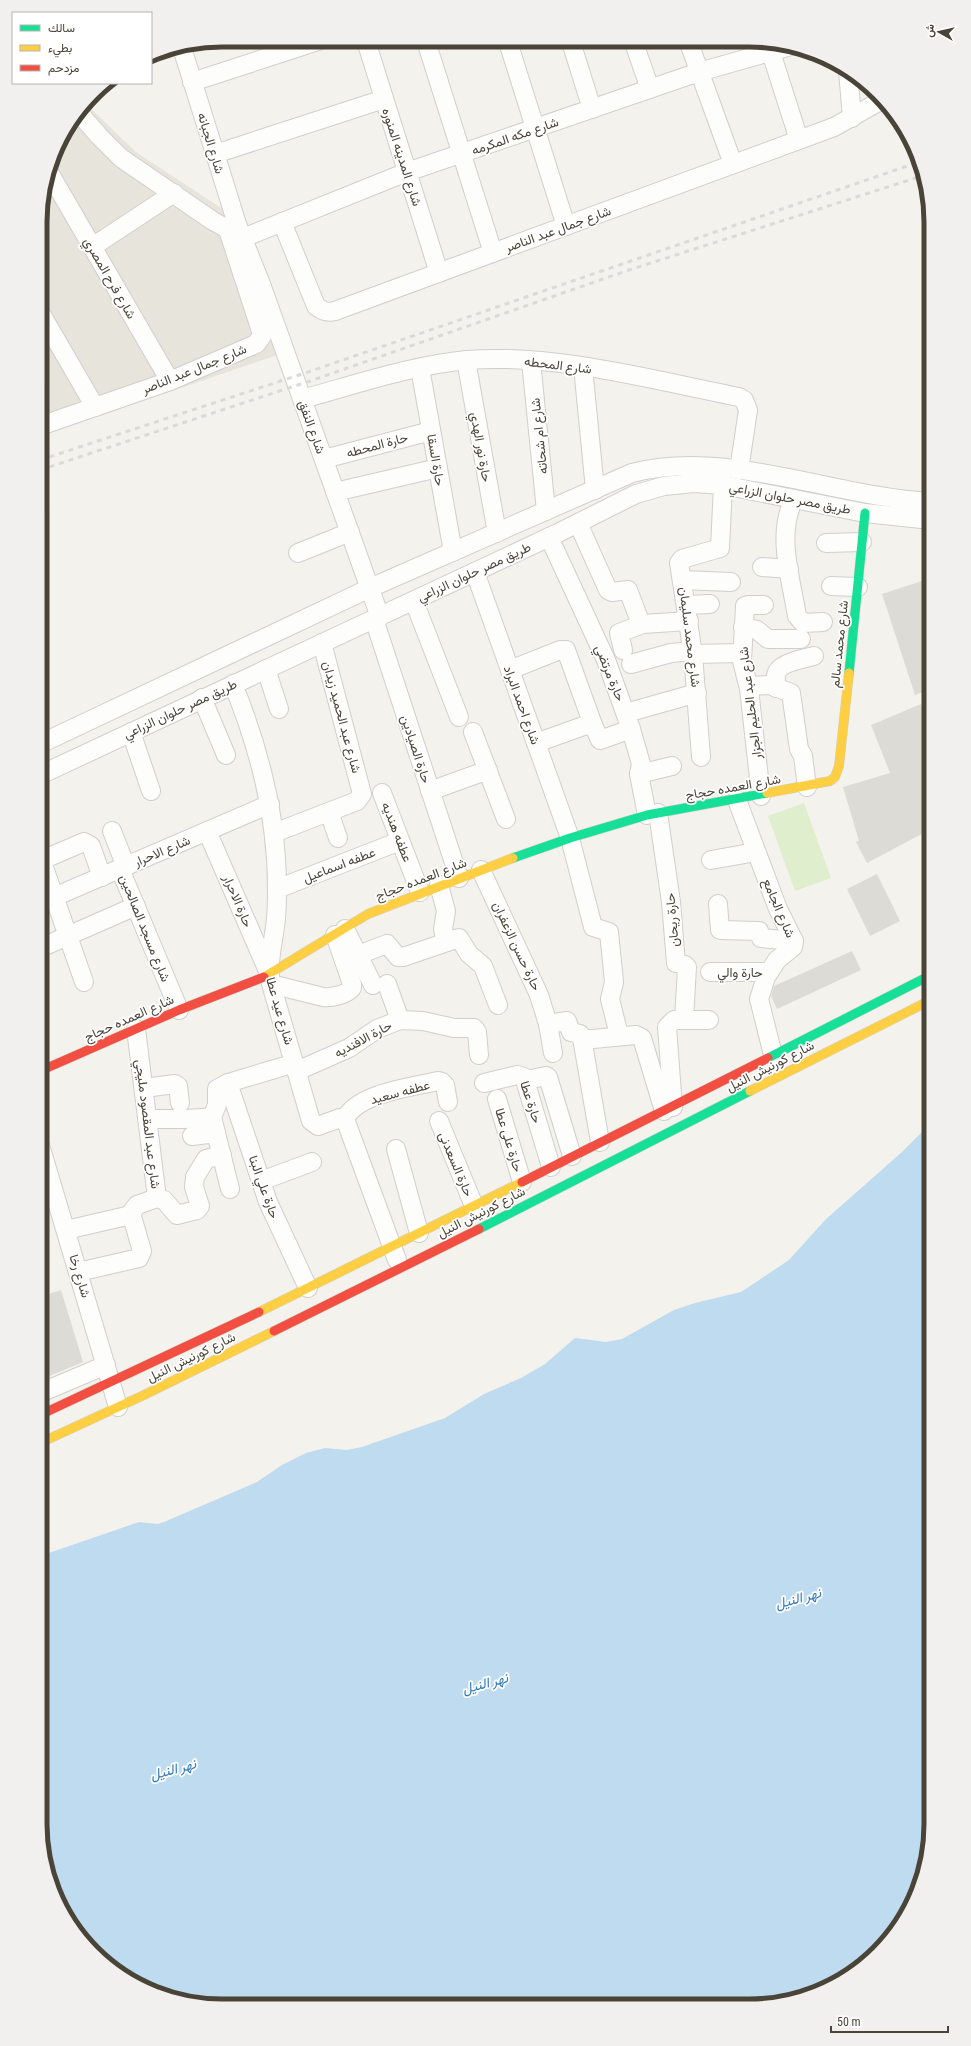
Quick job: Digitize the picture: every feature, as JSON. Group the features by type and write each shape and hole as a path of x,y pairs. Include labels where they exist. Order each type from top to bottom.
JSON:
{"main road":[{"name":"شارع محمد سالم","path":"835,777 839,766 865,513"},
{"name":"شارع العمده حجاج","path":"47,1068 179,1010 270,977 368,914 420,892 570,838 653,814 824,784 835,777"},
{"name":"شارع كورنيش النيل","path":"47,1412 308,1288 474,1206 669,1109 924,979"},
{"name":"شارع كورنيش النيل","path":"47,1440 118,1408 400,1268 696,1117 924,1003"}],"street":[{"path":"192,82 300,47"},
{"name":"شارع المدينه المنوره","path":"368,47 439,273"},
{"path":"428,47 493,253"},
{"path":"510,47 566,226"},
{"path":"573,47 592,109"},
{"path":"636,47 650,89"},
{"path":"690,47 733,164"},
{"name":"شارع مكه المكرمه","path":"235,234 282,222 408,172 768,48"},
{"path":"769,49 799,140"},
{"name":"شارع الجبانه","path":"183,51 215,154 235,234"},
{"path":"849,79 852,118"},
{"path":"215,154 384,99"},
{"name":"شارع جمال عبد الناصر","path":"282,222 316,306 322,311 335,311 834,127 877,103"},
{"path":"82,117 121,158 235,234"},
{"name":"شارع فرح المصري","path":"53,179 170,381"},
{"path":"92,247 174,193"},
{"name":"شارع جمال عبد الناصر","path":"47,424 170,381 256,344 262,336 235,234"},
{"name":"شارع النفق","path":"235,234 302,399 370,588 377,618"},
{"path":"47,324 95,407"},
{"name":"شارع المحطه","path":"302,399 420,368 466,360 531,361 583,367 739,397 744,400 748,410 739,470"},
{"name":"حارة نور الهدي","path":"466,360 497,533"},
{"name":"شارع ام شحاته","path":"531,361 546,511"},
{"path":"583,367 595,490"},
{"name":"حارة السقا","path":"420,368 453,552"},
{"name":"حارة المحطه","path":"324,459 431,431"},
{"name":"طريق مصر حلوان الزراعي","path":"47,741 370,588 632,473 654,468 679,466 739,470 857,494 924,501"},
{"path":"335,492 438,468"},
{"name":"طريق مصر حلوان الزراعي","path":"47,772 202,698 414,601 636,494 664,486 694,483 723,485 865,513 924,519"},
{"name":"شارع محمد سليمان","path":"701,757 693,652 679,565 681,560 720,548 723,485"},
{"path":"794,499 788,511 786,550 799,621 806,624 824,622"},
{"path":"578,523 608,590 612,592 628,590 641,624"},
{"path":"298,553 350,532"},
{"name":"حارة مرتضي","path":"549,537 606,660 629,721 641,764 639,774 653,814"},
{"path":"826,543 862,542"},
{"path":"762,567 789,569"},
{"name":"شارع احمد البراد","path":"475,572 487,628 510,670 570,838 593,928 597,930 606,923 609,932 614,982 610,999 619,1036"},
{"path":"682,580 732,582"},
{"path":"831,586 858,587"},
{"path":"414,601 458,717"},
{"path":"710,604 687,613 641,624 618,633 627,657 693,652 742,653"},
{"name":"شارع عبد الحليم الجزار","path":"761,796 749,686 744,670 742,653 745,606 748,604 764,605"},
{"name":"حارة الصيادين","path":"377,618 430,791 459,878"},
{"path":"743,627 757,630 768,639 801,638"},
{"name":"شارع عبد الحميد زيدان","path":"322,643 362,790 360,798 357,801 329,812"},
{"path":"510,670 560,650 566,650 593,725 600,740 629,721 697,693"},
{"path":"776,688 776,674 780,668 796,660 814,656"},
{"path":"266,669 279,708"},
{"name":"شارع عيد عطا","path":"233,684 257,749 270,804 274,833 277,889 276,918 270,977 313,1124 318,1126 340,1118 346,1119"},
{"path":"749,686 767,684 790,692 792,695 799,749 803,756 807,787"},
{"path":"202,698 226,755"},
{"path":"536,743 587,725 593,725"},
{"path":"131,732 151,791"},
{"path":"473,732 506,819"},
{"path":"639,774 672,766"},
{"path":"430,791 488,770"},
{"name":"عطفه هنديه","path":"382,793 420,892"},
{"name":"شارع الجامع","path":"737,800 778,909 794,940 793,947 777,960 769,972 759,999 773,1055"},
{"name":"شارع الاحرار","path":"54,897 270,804"},
{"path":"274,833 329,812 338,838"},
{"name":"حارة ريحان","path":"653,814 671,902 676,961 687,967 684,1020"},
{"name":"شارع مسجد الصالحين","path":"112,831 136,906 179,1010"},
{"name":"حارة الاحرار","path":"207,831 270,977"},
{"name":"عطفه اسماعيل","path":"277,889 400,841"},
{"path":"47,856 84,842 91,846 102,876"},
{"path":"711,860 756,852"},
{"name":"حارة حسن الزعفران","path":"482,870 539,995 548,1024 553,1053"},
{"path":"47,876 84,982"},
{"path":"439,885 445,906 443,929 446,942"},
{"path":"718,904 720,930 758,930 762,938 794,940"},
{"path":"47,945 136,906"},
{"path":"270,977 323,997 331,997 349,992 352,988 352,984 340,932"},
{"path":"340,932 380,984 400,1020"},
{"path":"358,955 387,944 398,957 403,957 457,938 461,939 469,954 483,966 498,1005"},
{"name":"حارة والي","path":"710,972 769,972"},
{"name":"حارة الافنديه","path":"222,1086 296,1067 347,1041 400,1020 423,1021 454,1028 474,1028 477,1032 479,1055"},
{"path":"669,1109 667,1027 674,1020 709,1020"},
{"path":"548,1024 568,1021 571,1032 581,1035 600,1142"},
{"name":"شارع عبد المقصود مليجي","path":"131,1215 132,1210 138,1205 157,1198 136,1029"},
{"path":"582,1040 636,1034 644,1040 669,1109"},
{"name":"حارة عطا","path":"484,1083 517,1075 521,1075 526,1080 551,1167"},
{"path":"526,1080 546,1076 548,1077 572,1156"},
{"name":"عطفه سعيد","path":"346,1119 348,1113 358,1104 383,1094 438,1081 444,1084 448,1102"},
{"path":"144,1088 176,1084 180,1103"},
{"path":"222,1086 214,1125 230,1189"},
{"name":"حارة علي البنا","path":"222,1086 284,1239 308,1288"},
{"name":"حارة على عطا","path":"497,1099 522,1182"},
{"path":"147,1120 182,1118 214,1125"},
{"path":"346,1119 391,1247 400,1268"},
{"name":"حارة السعدنى","path":"439,1121 474,1206"},
{"path":"192,1136 214,1125"},
{"path":"396,1149 418,1233"},
{"path":"157,1198 162,1199 181,1221 199,1208 194,1184 195,1177 206,1159 222,1155"},
{"path":"261,1181 312,1162"},
{"name":"شارع رخا","path":"47,1168 112,1382 118,1408"},
{"path":"66,1230 131,1215 142,1251 141,1256 137,1259 78,1272"},
{"path":"47,1390 106,1365"}],"shaded area":[{"path":"90,108 136,152 244,223 292,350 47,434 47,211 50,188 60,155 70,135"}],"green space":[{"path":"804,803 831,878 795,891 768,816"}],"water":[{"name":"نهر النيل","path":"924,1130 924,1835 921,1858 911,1891 901,1911 873,1948 836,1976 816,1986 783,1996 760,1999 211,1999 188,1996 155,1986 135,1976 98,1948 70,1911 60,1891 50,1858 47,1835 47,1554 139,1522 158,1524 164,1522 257,1482 282,1465 306,1453 325,1448 347,1450 362,1447 445,1418 484,1394 521,1378 545,1364 575,1338 606,1342 622,1339 674,1310 695,1303 741,1292 789,1260 825,1220 902,1152"}],"building":[{"path":"924,580 924,692 915,695 882,594"},
{"path":"921,704 924,711 924,833 867,863 856,842 859,841 843,787 890,773 871,725"},
{"path":"877,874 900,921 870,936 847,889"},
{"path":"852,951 861,970 777,1009 771,996 774,986"},
{"path":"61,1290 83,1362 47,1377 47,1295"}],"railway":[{"path":"47,458 308,372 914,164"},
{"path":"47,468 310,381 629,270 918,177"}],"traffic: fast":[{"path":"849,673 865,513"},
{"path":"513,858 570,838 647,815 767,793"},
{"path":"768,1058 924,979"},
{"path":"479,1229 750,1091"}],"traffic: slow":[{"path":"767,793 830,781 835,777 839,766 849,673"},
{"path":"264,977 368,914 513,858"},
{"path":"750,1091 924,1004"},
{"path":"259,1312 522,1182"},
{"path":"47,1440 144,1395 274,1331"}],"traffic: jam":[{"path":"47,1068 179,1010 264,977"},
{"path":"522,1182 768,1058"},
{"path":"274,1331 479,1229"},
{"path":"47,1412 259,1312"}]}
